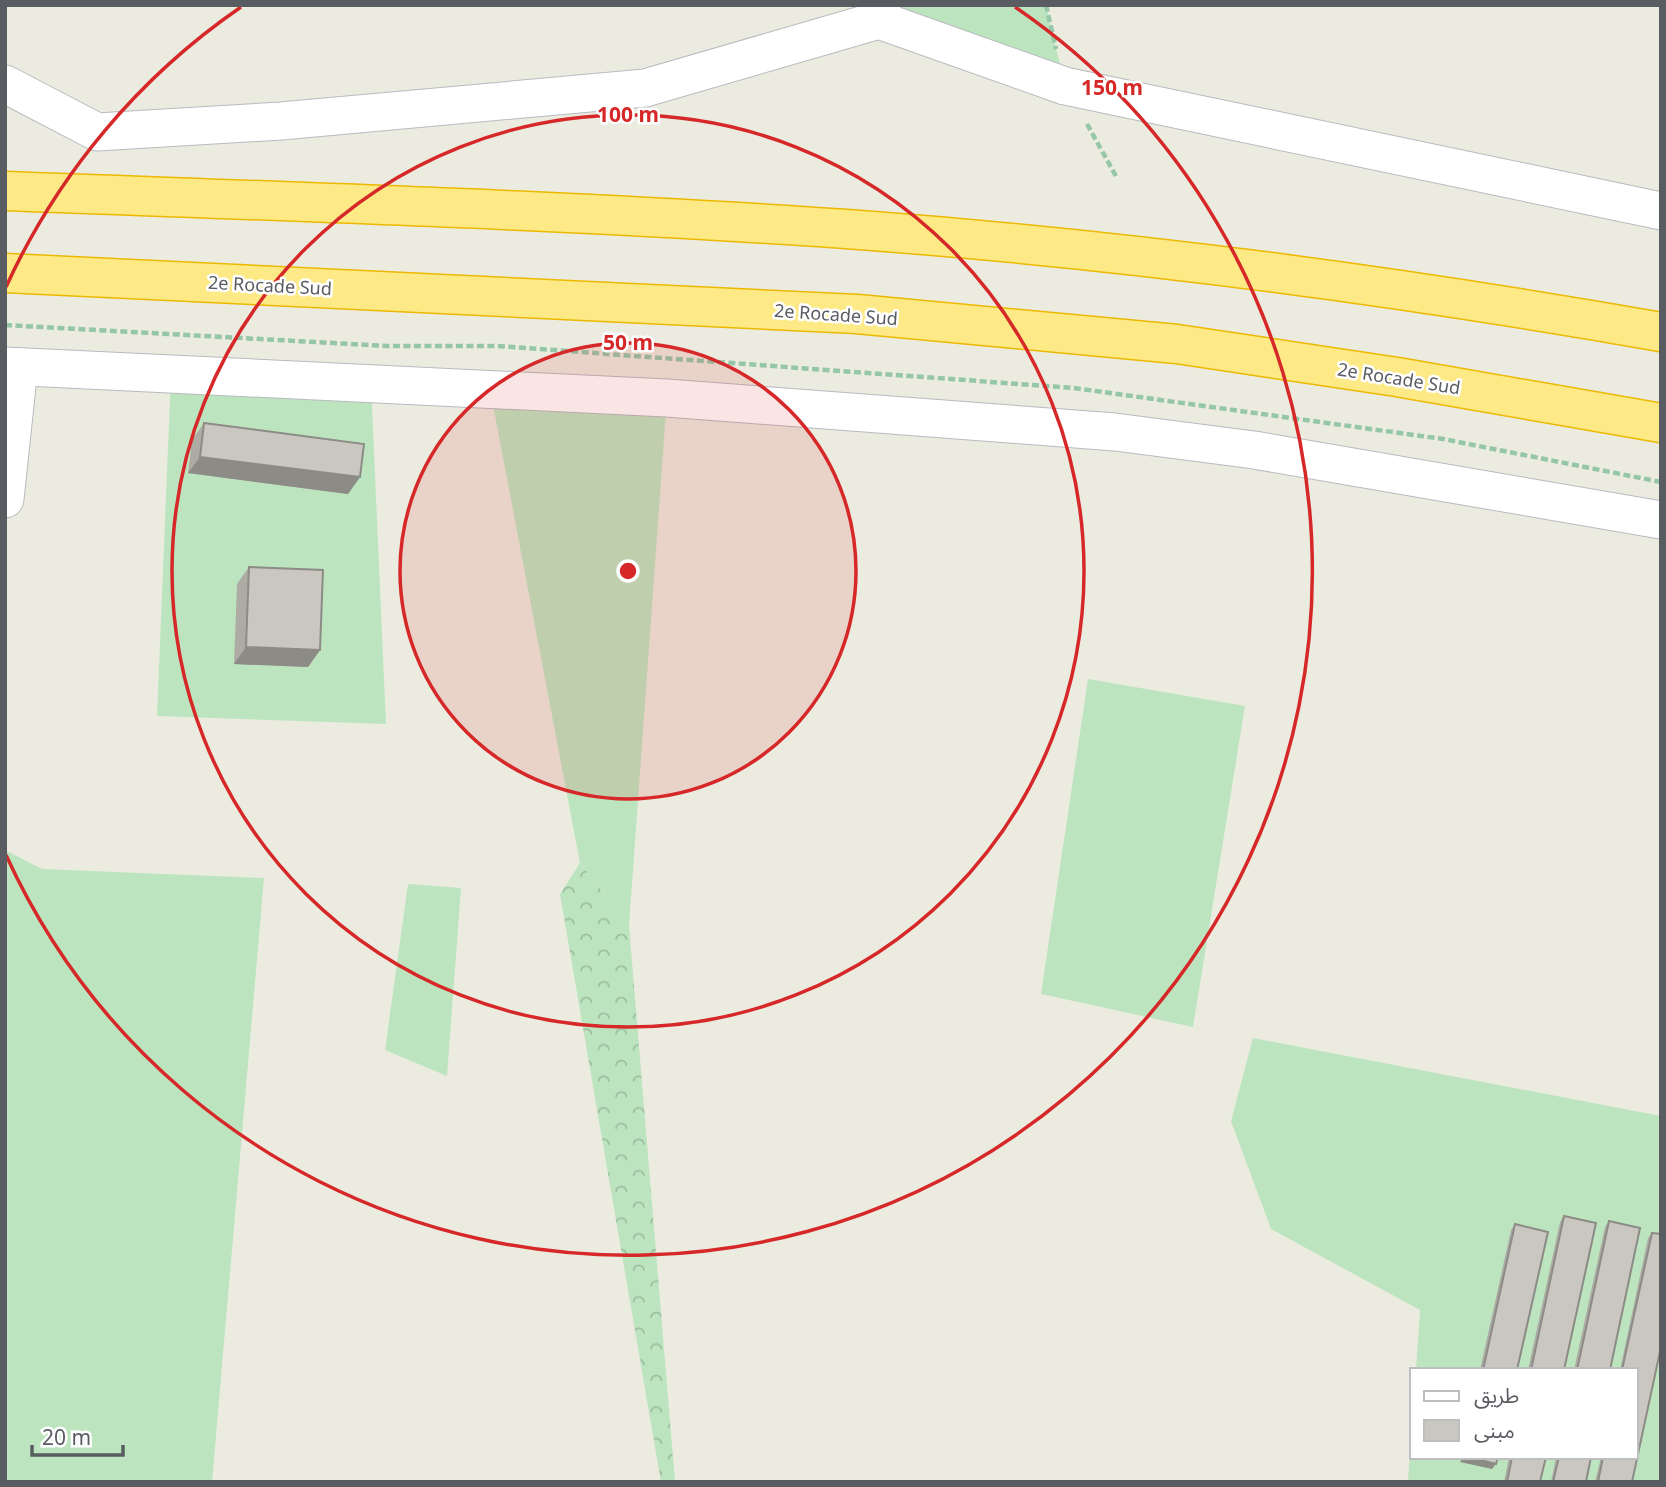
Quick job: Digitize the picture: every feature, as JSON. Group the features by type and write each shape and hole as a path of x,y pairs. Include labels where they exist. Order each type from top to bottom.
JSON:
{"highway":[{"path":"5,191 665,217 903,234 1239,267 1419,292 1661,332"},
{"name":"2e Rocade Sud","path":"5,273 857,314 1177,344 1397,377 1661,423"}],"street":[{"path":"5,84 97,132 281,121 645,88 881,13 1065,86 1661,211"},
{"path":"5,499 12,367 667,398 1115,432 1254,450 1661,520"}],"green space":[{"path":"882,5 1046,5 1065,86"},
{"path":"171,374 371,384 386,724 157,716"},
{"path":"490,389 667,398 629,925 580,863"},
{"path":"1088,679 1245,706 1193,1027 1041,994"},
{"path":"5,850 42,869 264,878 212,1482 5,1482"},
{"path":"580,863 629,925 675,1482 661,1482 560,894"},
{"path":"408,884 461,888 447,1076 385,1050"},
{"path":"1253,1038 1661,1116 1661,1482 1408,1482 1410,1452 1410,1459 1638,1459 1638,1368 1416,1368 1420,1310 1271,1229 1231,1121"}],"building":[{"path":"204,423 364,444 360,477 200,457"},
{"path":"249,567 323,570 320,650 246,647"},
{"path":"1564,1216 1596,1223 1564,1368 1531,1368"},
{"path":"1609,1221 1640,1228 1610,1368 1577,1368"},
{"path":"1515,1224 1548,1232 1517,1368 1483,1368"},
{"path":"1652,1233 1661,1234 1661,1347 1638,1454 1638,1368 1622,1368"},
{"path":"1477,1459 1497,1459 1496,1464"},
{"path":"1512,1459 1546,1459 1540,1482 1507,1482"},
{"path":"1559,1459 1591,1459 1586,1482 1553,1482"},
{"path":"1603,1459 1637,1459 1632,1482 1598,1482"}]}
